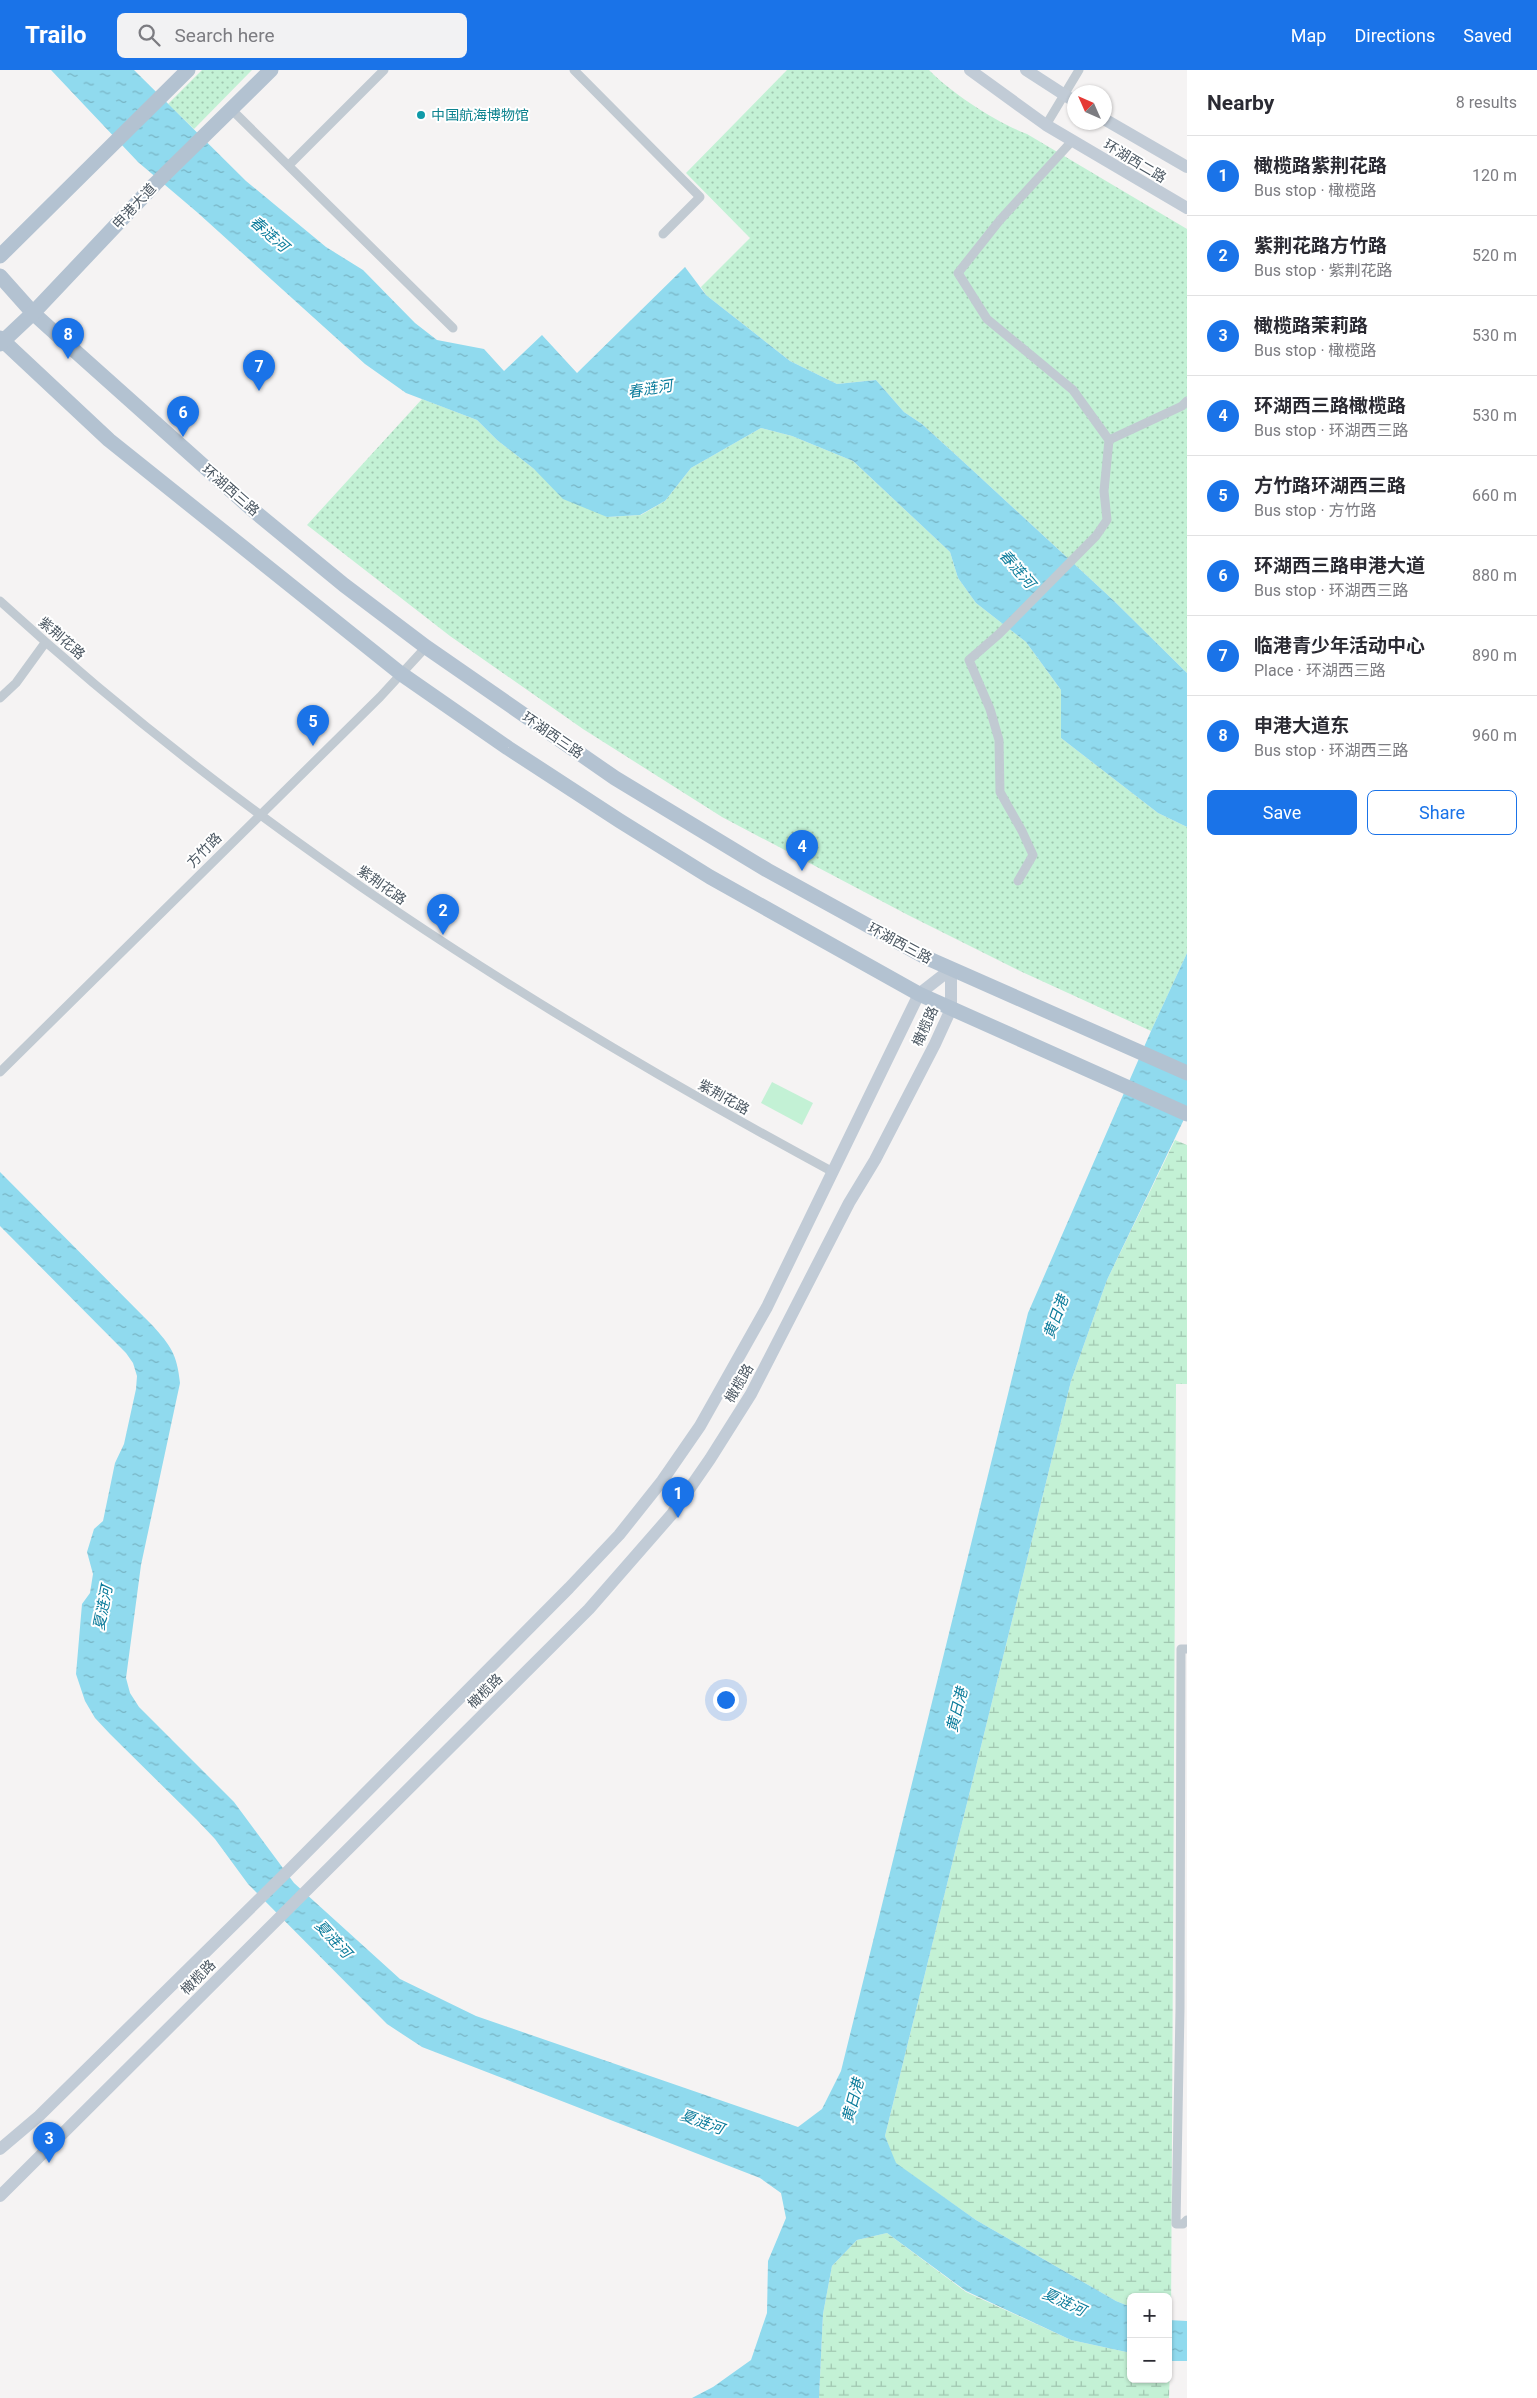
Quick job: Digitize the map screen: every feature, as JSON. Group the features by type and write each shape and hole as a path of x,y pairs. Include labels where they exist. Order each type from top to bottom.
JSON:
{"main road":[{"path":"0,256 188,70"},
{"name":"申港大道","path":"1,341 33,313 155,184 271,70"},
{"name":"环湖西二路","path":"970,70 1046,125 1187,208"},
{"path":"1026,70 1067,96"},
{"name":"环湖西二路","path":"1112,124 1187,167"},
{"name":"环湖西三路","path":"0,276 33,313 254,511 344,585 426,647 616,778 767,870 927,958 1187,1074"},
{"path":"1,341 109,440 400,673 508,748 710,877 919,994 1187,1114"},
{"name":"橄榄路","path":"0,2150 39,2116 259,1900 569,1588 619,1535 662,1481 700,1426 728,1378 767,1307 919,994 951,969"},
{"name":"橄榄路","path":"0,2196 589,1609 672,1514 751,1394 849,1203 875,1160 951,1009 951,969"}],"street":[{"path":"289,165 384,70"},
{"path":"574,70 700,197 663,234"},
{"path":"1074,85 1079,70"},
{"path":"1046,125 1067,101"},
{"path":"232,110 452,328"},
{"path":"1018,881 1033,855 1000,792 999,740 990,709 969,660 999,634 1096,536 1107,520 1104,491 1108,440 1073,390 986,319 958,273 1000,220 1072,141"},
{"path":"1108,440 1182,406 1187,401"},
{"name":"紫荆花路","path":"0,601 45,643 146,726 260,815 407,920 615,1051 833,1172"},
{"path":"0,698 16,683 45,643"},
{"name":"方竹路","path":"0,1072 380,697 400,673 426,647"},
{"path":"1187,1649 1181,1649 1184,2008 1176,2224 1183,2224 1187,2220"}],"green space":[{"path":"202,70 252,70 194,129 168,104"},
{"path":"787,70 929,70 949,88 989,115 1027,134 1187,229 1187,673 1112,599 968,466 922,424 904,412 876,380 837,384 790,361 706,295 701,287 750,238 686,173"},
{"path":"422,399 477,420 497,440 534,469 607,517 641,515 665,501 691,468 761,428 792,436 853,461 950,552 958,578 976,603 1026,642 1061,690 1061,738 1158,813 1187,827 1187,953 1151,1031 1020,971 908,915 722,817 583,729 450,636 307,525"},
{"path":"772,1082 813,1103 802,1125 761,1103"},
{"path":"1175,1140 1187,1145 1187,1384 1176,1384 1171,2293 1127,2293 1127,2305 1116,2301 976,2220 895,2163 885,2136 1071,1381 1107,1280"},
{"path":"887,2233 966,2292 1071,2340 1127,2352 1127,2383 1169,2383 1169,2398 819,2398 823,2314 832,2266 857,2240"}],"water":[{"name":"春涟河","path":"51,70 134,70 246,181 326,247 363,270 415,323 437,340 484,349 504,371 542,335 577,373 685,267 706,295 790,361 837,384 876,380 904,412 922,424 968,466 1112,599 1187,673 1187,827 1158,813 1061,738 1061,690 1026,642 976,603 958,578 950,552 853,461 792,436 761,428 691,468 665,501 640,515 607,517 563,499 534,469 497,440 477,420 406,393 365,364 198,213 138,162"},
{"path":"1187,953 1187,1113 1107,1280 1071,1381 885,2136 896,2163 976,2220 1116,2301 1127,2305 1127,2352 1071,2340 966,2291 887,2233 857,2240 832,2266 823,2314 819,2398 692,2398 713,2387 751,2360 767,2313 768,2261 786,2218 781,2193 760,2178 422,2047 387,2024 248,1884 215,1839 110,1734 95,1718 85,1701 76,1674 82,1604 90,1593 93,1574 87,1552 94,1529 103,1521 115,1463 124,1444 137,1376 133,1363 126,1353 0,1226 0,1172 152,1325 164,1339 175,1357 180,1383 141,1565 126,1678 130,1693 139,1707 234,1802 294,1883 400,1979 476,2016 798,2127 822,2109 841,2071 1028,1313"},
{"path":"1172,2320 1187,2321 1187,2361 1172,2361"}],"place":[{"name":"中国航海博物馆","path":"421,115"},
{"name":"申港大道东","path":"68,359"},
{"name":"临港青少年活动中心","path":"259,391"},
{"name":"环湖西三路申港大道","path":"183,437"},
{"name":"方竹路环湖西三路","path":"313,746"},
{"name":"环湖西三路橄榄路","path":"802,871"},
{"name":"紫荆花路方竹路","path":"443,935"},
{"name":"橄榄路紫荆花路","path":"678,1518"},
{"name":"橄榄路茉莉路","path":"49,2163"}],"water label":[{"name":"黄日港","path":"1056,1317"},
{"name":"夏涟河","path":"103,1608"},
{"name":"黄日港","path":"957,1710"},
{"name":"夏涟河","path":"333,1939"},
{"name":"黄日港","path":"853,2101"},
{"name":"夏涟河","path":"702,2122"},
{"name":"夏涟河","path":"1064,2302"}]}
